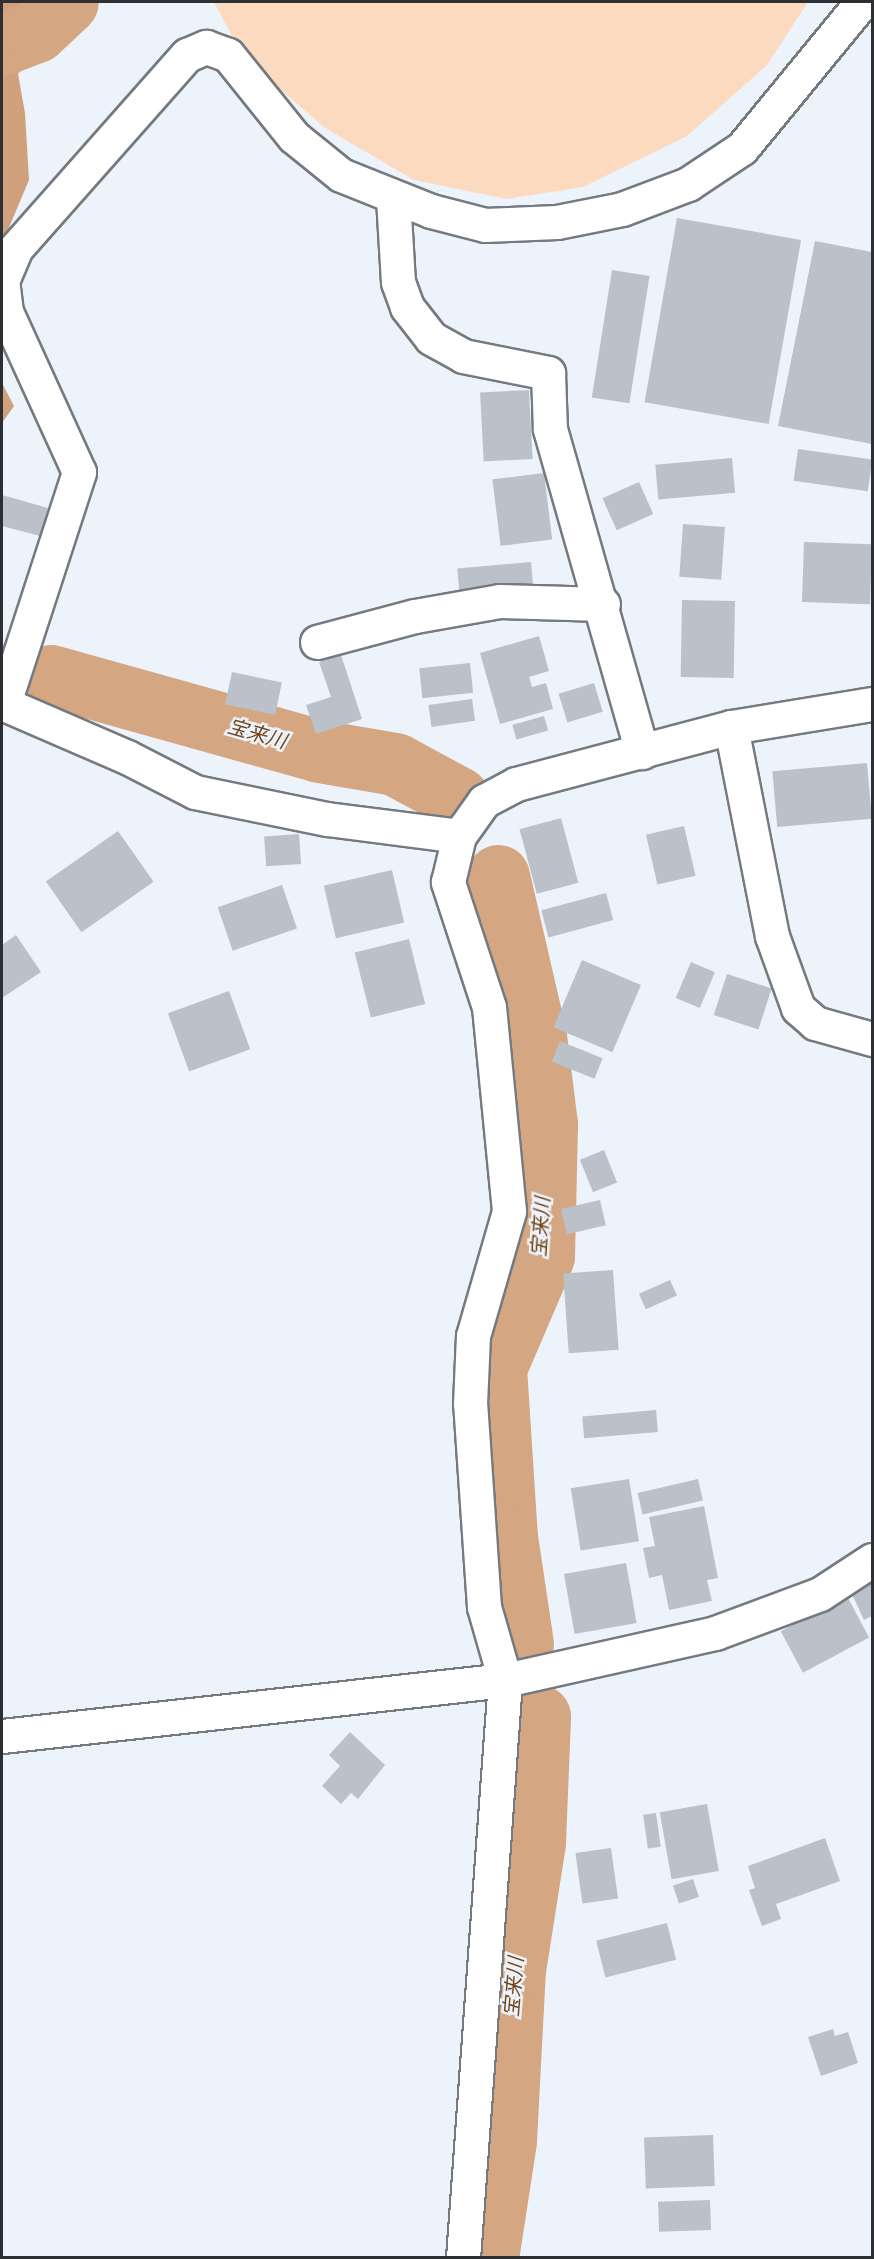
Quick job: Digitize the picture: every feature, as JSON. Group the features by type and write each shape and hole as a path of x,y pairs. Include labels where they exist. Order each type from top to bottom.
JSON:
{"street":[{"path":"459,836 327,819 195,792 5,697 79,472 6,312 2,281 16,248 187,55 206,47 228,55 294,137 341,175 393,198 485,225 557,222 622,209 688,183 742,148 862,2"},
{"path":"393,198 399,282 407,307 431,338 463,356 548,373 550,429 603,604 642,752"},
{"path":"317,642 415,616 500,601 603,604"},
{"path":"463,2258 505,1680 484,1607 470,1404 473,1336 509,1211 489,1006 448,882 459,836 484,801 516,784 731,727 873,704"},
{"path":"731,727 772,936 798,1008 815,1023 873,1039"},
{"path":"2,1736 505,1680 715,1633 820,1594 873,1560"}],"shaded area":[{"path":"2,2 70,2 58,28 18,74 25,113 29,180 2,244"},
{"path":"214,2 808,2 767,65 687,136 583,187 507,199 414,180 325,128 244,58"},
{"path":"2,383 14,406 2,423"}],"building":[{"path":"677,218 801,240 769,424 645,402"},
{"path":"815,241 872,252 872,444 778,426"},
{"path":"612,270 650,276 629,403 592,397"},
{"path":"529,390 533,459 484,461 480,393"},
{"path":"798,449 872,459 868,491 794,481"},
{"path":"732,458 735,493 658,500 655,465"},
{"path":"544,473 552,540 501,546 492,479"},
{"path":"639,482 653,514 617,530 602,498"},
{"path":"2,495 48,508 40,536 2,526"},
{"path":"683,524 725,527 721,580 679,577"},
{"path":"804,542 872,544 870,604 802,602"},
{"path":"531,562 534,595 460,601 457,568"},
{"path":"682,600 735,601 734,678 681,677"},
{"path":"539,636 549,671 529,677 532,687 546,683 553,709 500,724 480,653"},
{"path":"341,655 362,719 316,734 306,705 331,697 319,662"},
{"path":"470,663 473,693 422,698 419,668"},
{"path":"232,672 282,683 275,715 225,704"},
{"path":"594,683 603,712 567,723 559,694"},
{"path":"472,699 475,721 431,727 428,705"},
{"path":"544,716 548,730 516,740 512,725"},
{"path":"867,763 872,819 777,827 772,771"},
{"path":"561,818 578,883 537,894 519,829"},
{"path":"684,826 695,876 657,884 646,835"},
{"path":"118,831 154,882 81,932 46,881"},
{"path":"299,834 301,864 266,866 264,836"},
{"path":"392,870 404,923 336,938 324,886"},
{"path":"282,885 297,928 233,951 218,907"},
{"path":"606,893 613,920 549,937 541,910"},
{"path":"16,935 41,972 2,998 2,945"},
{"path":"409,939 425,1004 371,1018 355,953"},
{"path":"582,960 641,985 612,1052 553,1027"},
{"path":"691,962 715,972 700,1008 676,998"},
{"path":"727,974 772,989 758,1029 714,1015"},
{"path":"229,991 250,1049 189,1071 168,1013"},
{"path":"560,1041 603,1058 594,1079 552,1061"},
{"path":"604,1150 617,1182 593,1192 580,1160"},
{"path":"600,1200 606,1225 567,1234 561,1209"},
{"path":"613,1270 619,1350 569,1353 563,1273"},
{"path":"670,1280 677,1296 646,1309 639,1294"},
{"path":"656,1410 658,1432 584,1438 582,1416"},
{"path":"629,1479 639,1541 581,1550 571,1488"},
{"path":"698,1479 703,1500 643,1514 638,1493"},
{"path":"704,1506 718,1578 707,1580 712,1601 669,1610 662,1575 649,1578 643,1548 655,1546 649,1517"},
{"path":"626,1563 637,1623 575,1634 564,1574"},
{"path":"871,1579 872,1616 864,1620 850,1590"},
{"path":"847,1596 869,1637 803,1673 781,1631"},
{"path":"350,1732 385,1765 358,1799 351,1793 341,1804 322,1786 340,1766 329,1755"},
{"path":"707,1804 719,1871 672,1879 660,1812"},
{"path":"656,1813 661,1847 648,1848 643,1815"},
{"path":"825,1838 840,1881 776,1904 781,1919 762,1926 749,1890 755,1888 748,1866"},
{"path":"611,1848 618,1899 582,1904 575,1853"},
{"path":"693,1879 699,1897 679,1904 673,1885"},
{"path":"667,1923 676,1960 605,1978 596,1941"},
{"path":"833,2029 835,2036 848,2032 858,2063 821,2076 808,2037"},
{"path":"713,2135 715,2186 646,2188 644,2137"},
{"path":"710,2200 711,2230 659,2232 658,2202"}],"waterway":[{"path":"2,44 36,31 67,2"},
{"name":"宝来川","path":"51,676 319,751 395,764 458,798"},
{"name":"宝来川","path":"498,876 535,1036 546,1124 543,1256 495,1368 506,1537 522,1644"},
{"name":"宝来川","path":"487,2258 505,2140 514,1970 534,1842 539,1716"}]}
